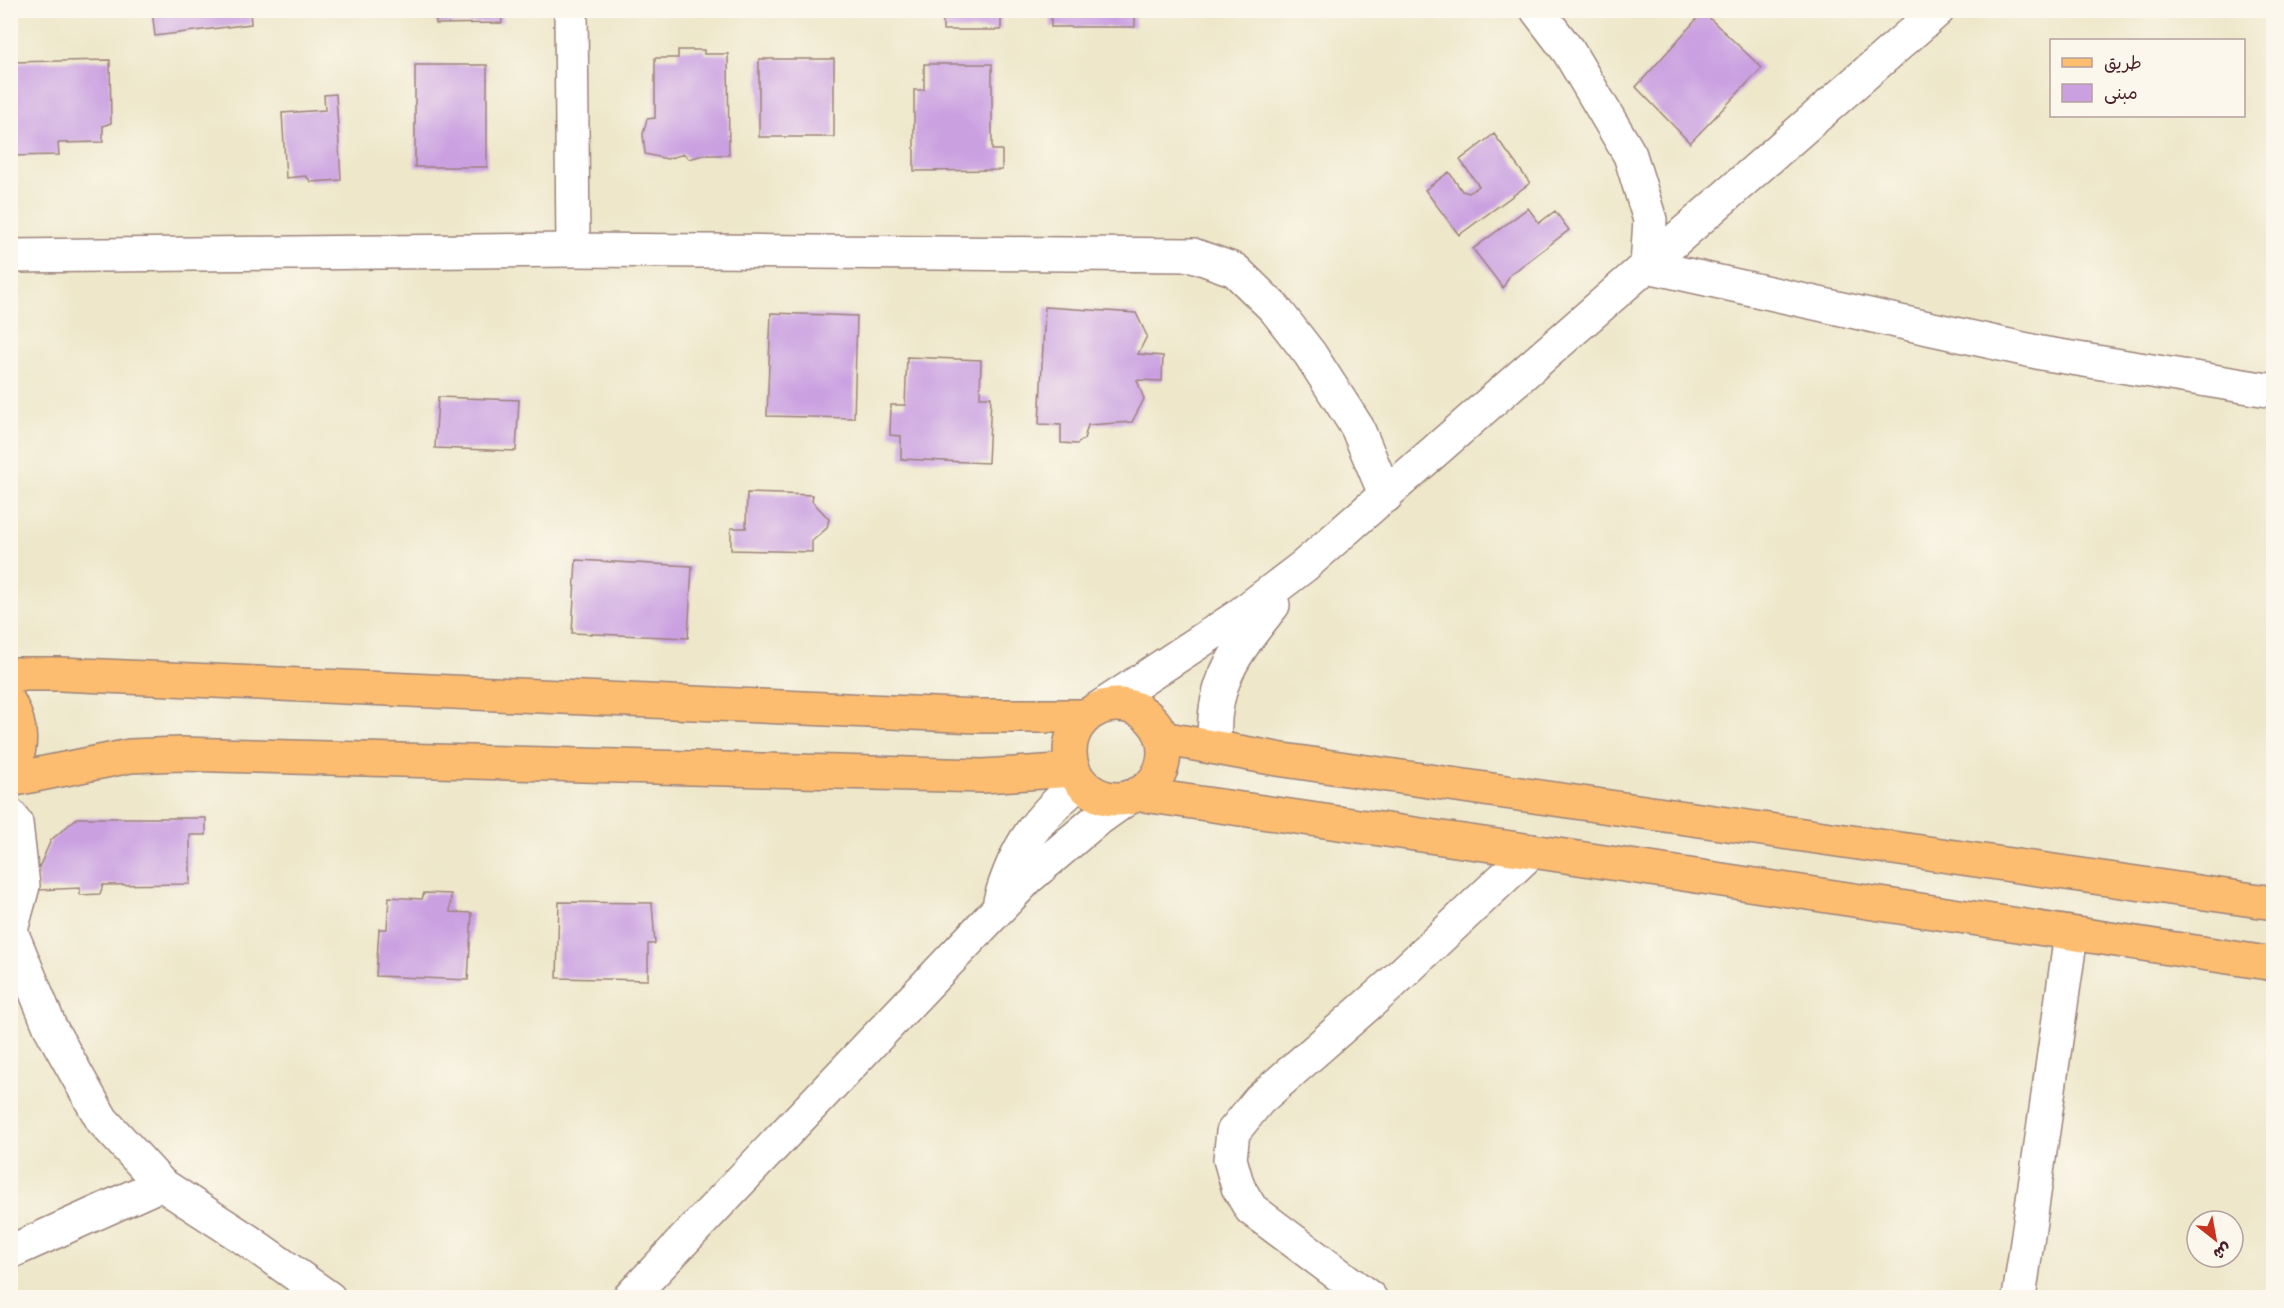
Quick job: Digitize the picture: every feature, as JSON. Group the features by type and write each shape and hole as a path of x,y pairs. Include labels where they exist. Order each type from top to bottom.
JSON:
{"main road":[{"path":"10,674 965,715 1092,713 1120,706 1143,712 1155,724 1162,738 1164,751 1157,777 1148,787 1133,796"},
{"path":"10,704 17,717 21,739 17,760 10,774"},
{"path":"1092,713 1073,735 1070,759 1077,776 1094,793 1111,799 1133,796 1532,851 2071,935 2274,964"},
{"path":"1162,738 1277,759 2274,903"},
{"path":"10,780 130,756 180,754 983,776 1077,776"}],"street":[{"path":"571,10 573,250"},
{"path":"1537,10 1569,52 1630,155 1650,220 1647,266"},
{"path":"1092,713 1237,617 1304,566 1938,10"},
{"path":"10,256 573,250 1193,255 1235,270 1275,309 1310,354 1357,427 1386,496"},
{"path":"1647,266 2041,353 2274,391"},
{"path":"1215,747 1213,721 1216,695 1225,671 1239,648 1304,566"},
{"path":"998,909 1008,872 1025,837 1077,776"},
{"path":"629,1298 998,909 1060,850 1133,796"},
{"path":"10,815 16,823 23,886 11,930 50,1027 102,1119 161,1184 247,1240 329,1298"},
{"path":"1370,1298 1251,1209 1238,1186 1230,1159 1233,1132 1259,1100 1388,987 1532,851"},
{"path":"2019,1298 2071,935"},
{"path":"10,1252 161,1184"}],"building":[{"path":"152,10 250,10 251,24 155,36"},
{"path":"435,10 501,10 502,23 436,24"},
{"path":"943,10 1001,10 1001,30 943,30"},
{"path":"1051,10 1135,10 1135,27 1051,27"},
{"path":"1703,12 1762,68 1690,143 1636,87"},
{"path":"678,50 704,50 704,54 728,54 729,155 703,155 689,159 684,154 667,159 645,154 643,134 647,119 655,118 655,58 678,58"},
{"path":"759,59 834,59 834,137 759,137"},
{"path":"110,60 111,123 103,126 103,142 58,143 59,155 10,156 10,62"},
{"path":"924,64 992,64 992,150 1002,150 1002,170 914,171 914,90 924,90"},
{"path":"415,65 487,65 487,167 415,167"},
{"path":"336,94 341,180 311,182 306,176 286,178 282,113 325,110 324,95"},
{"path":"1494,134 1530,183 1459,235 1425,190 1449,172 1462,191 1469,193 1479,186 1460,160"},
{"path":"1528,208 1539,223 1555,211 1569,230 1510,275 1503,288 1473,249"},
{"path":"1045,307 1136,313 1147,336 1138,354 1163,356 1162,381 1137,380 1144,399 1132,422 1088,425 1084,439 1077,444 1061,443 1061,425 1039,424"},
{"path":"771,313 857,316 854,418 767,416"},
{"path":"907,357 981,360 980,397 991,397 988,463 901,459 901,436 890,435 891,405 905,405"},
{"path":"438,397 519,400 516,451 435,448"},
{"path":"747,493 813,495 812,501 829,519 827,528 812,541 812,552 731,550 731,528 746,528"},
{"path":"576,560 692,566 688,638 572,633"},
{"path":"77,818 206,818 206,835 190,835 190,884 103,885 100,894 80,895 80,888 38,890 37,872 51,840"},
{"path":"424,893 451,894 450,912 472,913 468,980 376,976 379,929 387,929 389,897 422,899"},
{"path":"559,902 652,903 655,944 648,944 648,980 557,978"}]}
